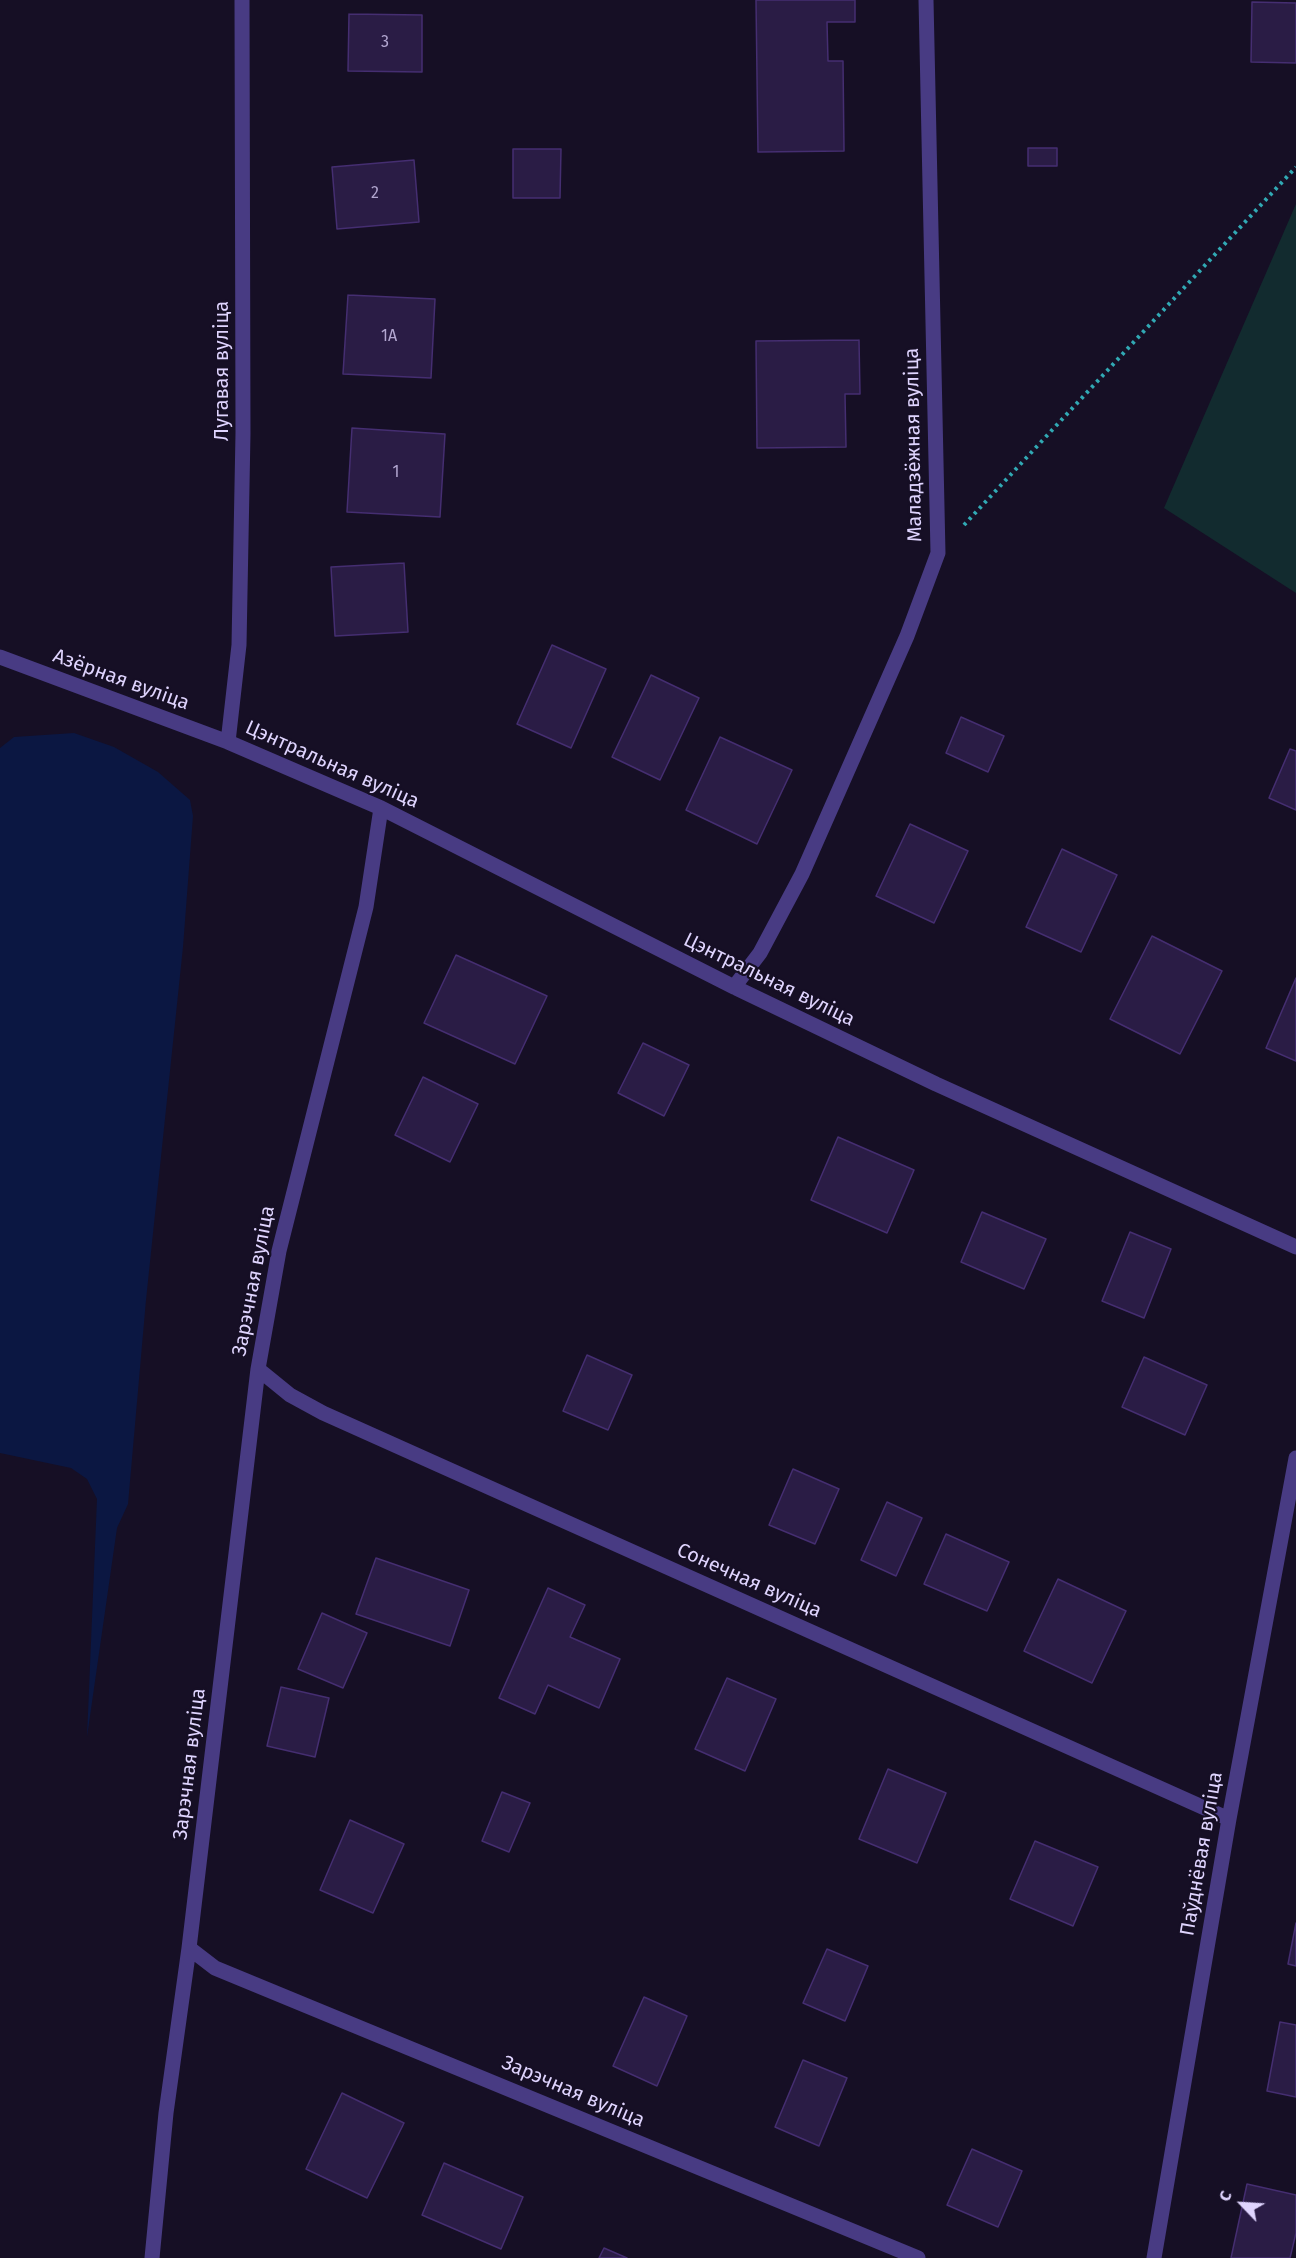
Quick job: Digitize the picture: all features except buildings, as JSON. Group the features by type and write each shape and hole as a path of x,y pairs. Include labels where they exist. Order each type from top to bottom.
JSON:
{"street":[{"name":"Лугавая вуліца","path":"228,742 239,645 243,433 242,0"},
{"name":"Маладзёжная вуліца","path":"734,987 760,953 802,874 907,636 938,553 926,0"},
{"name":"Азёрная вуліца","path":"0,657 228,742"},
{"name":"Цэнтральная вуліца","path":"228,742 381,808 734,987 936,1084 1296,1247"},
{"name":"Зарэчная вуліца","path":"381,808 366,907 279,1251 258,1369 189,1948 215,1968 918,2258"},
{"name":"Сонечная вуліца","path":"258,1369 290,1395 323,1413 1229,1819"},
{"name":"Паўднёвая вуліца","path":"1155,2258 1229,1819 1296,1458"},
{"path":"152,2258 166,2113 189,1948"}],"path":[{"path":"938,553 1296,167"}],"green space":[{"path":"1296,204 1296,593 1164,508"}],"water":[{"path":"74,733 114,747 158,772 190,800 193,816 183,947 146,1300 128,1504 117,1528 87,1737 97,1499 87,1479 71,1468 0,1453 0,748 14,737"}]}
